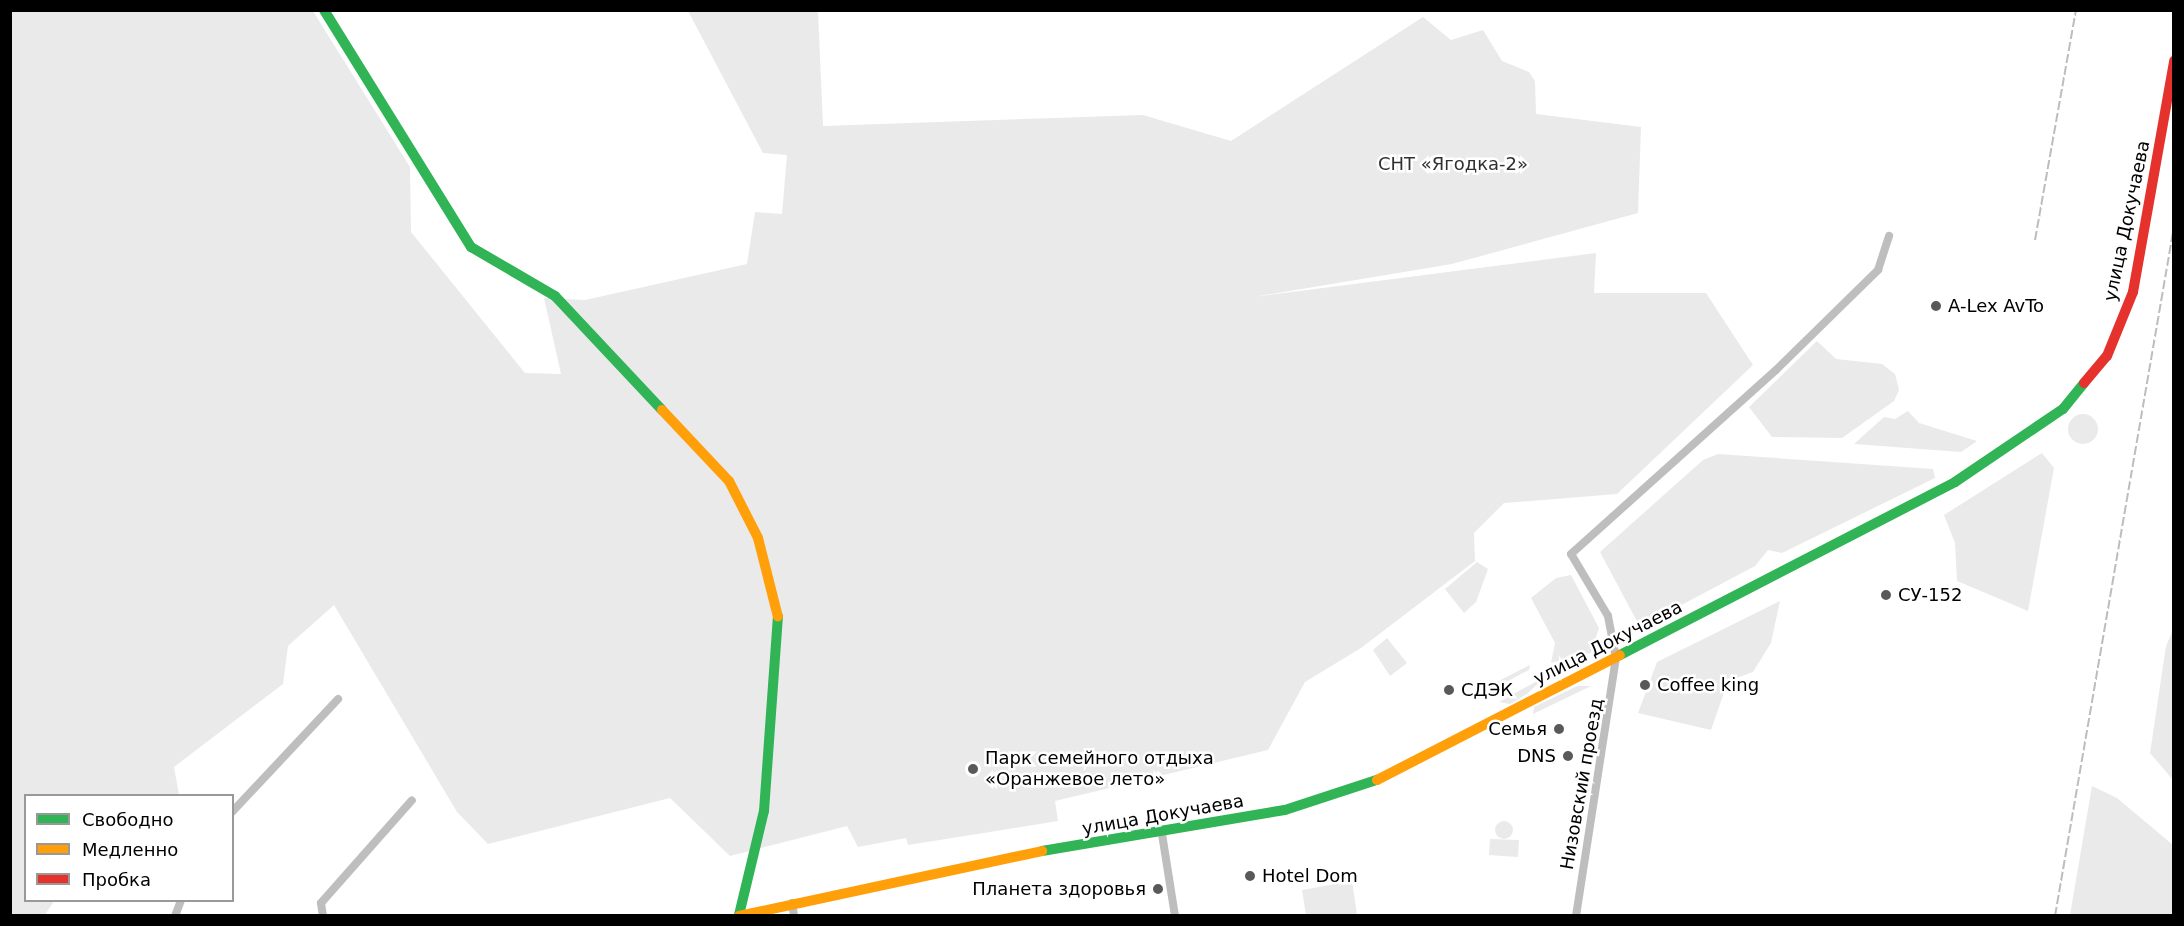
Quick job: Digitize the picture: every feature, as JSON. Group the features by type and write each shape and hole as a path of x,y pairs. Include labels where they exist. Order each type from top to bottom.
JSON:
{"main road":[{"path":"324,10 471,247 555,296 729,481 758,538 777,599 780,639 764,811 739,915"},
{"name":"улица Докучаева","path":"739,915 951,867 1162,834 1286,810 1369,784 1955,482 2025,439 2086,385 2111,348 2133,292 2174,61"}],"street":[{"name":"Низовский проезд","path":"1576,915 1616,657 1608,616 1571,554 1776,370 1878,270 1890,236"},
{"path":"234,810 338,699"},
{"path":"323,915 321,903 412,800"},
{"path":"1162,834 1175,915"},
{"path":"792,903 794,915"}],"green space":[{"name":"СНТ «Ягодка-2»","path":"10,11 313,11 410,167 411,232 525,373 561,374 544,298 585,300 747,264 755,212 782,214 787,155 763,153 688,11 818,11 823,126 1143,115 1231,141 1423,17 1451,40 1483,30 1502,61 1529,72 1535,81 1536,114 1641,127 1638,213 1452,264 1253,297 1596,253 1594,293 1706,293 1753,365 1617,494 1504,503 1474,533 1475,561 1361,648 1305,682 1268,750 1055,801 1058,821 908,845 906,838 858,847 847,826 730,856 670,798 488,844 457,812 334,605 288,646 283,684 174,767 179,794 24,794 24,902 53,902 45,915 11,915"},
{"path":"1817,341 1836,359 1882,364 1895,374 1899,390 1894,401 1842,438 1772,437 1749,407"},
{"path":"1908,411 1919,423 1977,441 1961,452 1854,444 1884,417 1895,419"},
{"path":"2083,414 2089,415 2097,423 2097,435 2089,443 2083,444 2077,443 2069,435 2068,429 2069,423 2077,415"},
{"path":"2042,453 2054,468 2028,611 1957,581 1955,543 1944,515"},
{"path":"1718,454 1933,469 1935,478 1782,553 1768,550 1755,566 1640,627 1600,552 1703,460"},
{"path":"1477,562 1488,569 1476,602 1464,613 1445,589"},
{"path":"1571,575 1599,628 1591,653 1551,663 1555,643 1531,598 1556,578"},
{"path":"1780,601 1771,643 1753,672 1728,681 1711,730 1638,713 1657,662"},
{"path":"2173,630 2173,780 2150,753 2166,646"},
{"path":"1387,638 1407,663 1390,676 1373,650"},
{"path":"1530,665 1529,670 1479,696 1477,692"},
{"path":"1546,676 1527,694 1510,704 1499,702"},
{"path":"1577,686 1591,686 1533,714 1534,707"},
{"path":"2092,786 2117,798 2173,845 2173,915 2070,915"},
{"path":"1504,821 1510,824 1513,830 1510,836 1504,839 1498,836 1495,830 1498,824"},
{"path":"1490,839 1519,840 1518,857 1489,855"},
{"path":"1352,881 1357,915 1306,915 1302,890"}],"railway":[{"path":"2035,240 2076,10"},
{"path":"2055,916 2174,226"}],"traffic: fast":[{"path":"324,10 471,247 555,296 662,410"},
{"path":"1620,655 1955,482 2063,409 2084,383"},
{"path":"739,915 764,811 778,617"},
{"path":"1042,851 1285,810 1377,780"}],"traffic: slow":[{"path":"662,410 729,481 758,538 778,617"},
{"path":"1377,780 1620,655"},
{"path":"739,916 1042,851"}],"traffic: jam":[{"path":"2084,383 2107,356 2133,292 2174,61"}],"place":[{"name":"A-Lex AvTo","path":"1936,306"},
{"name":"СУ-152","path":"1886,595"},
{"name":"Coffee king","path":"1645,685"},
{"name":"СДЭК","path":"1449,690"},
{"name":"Семья","path":"1559,729"},
{"name":"DNS","path":"1568,756"},
{"name":"Парк семейного отдыха «Оранжевое лето»","path":"973,769"},
{"name":"Hotel Dom","path":"1250,876"},
{"name":"Планета здоровья","path":"1158,889"}]}
